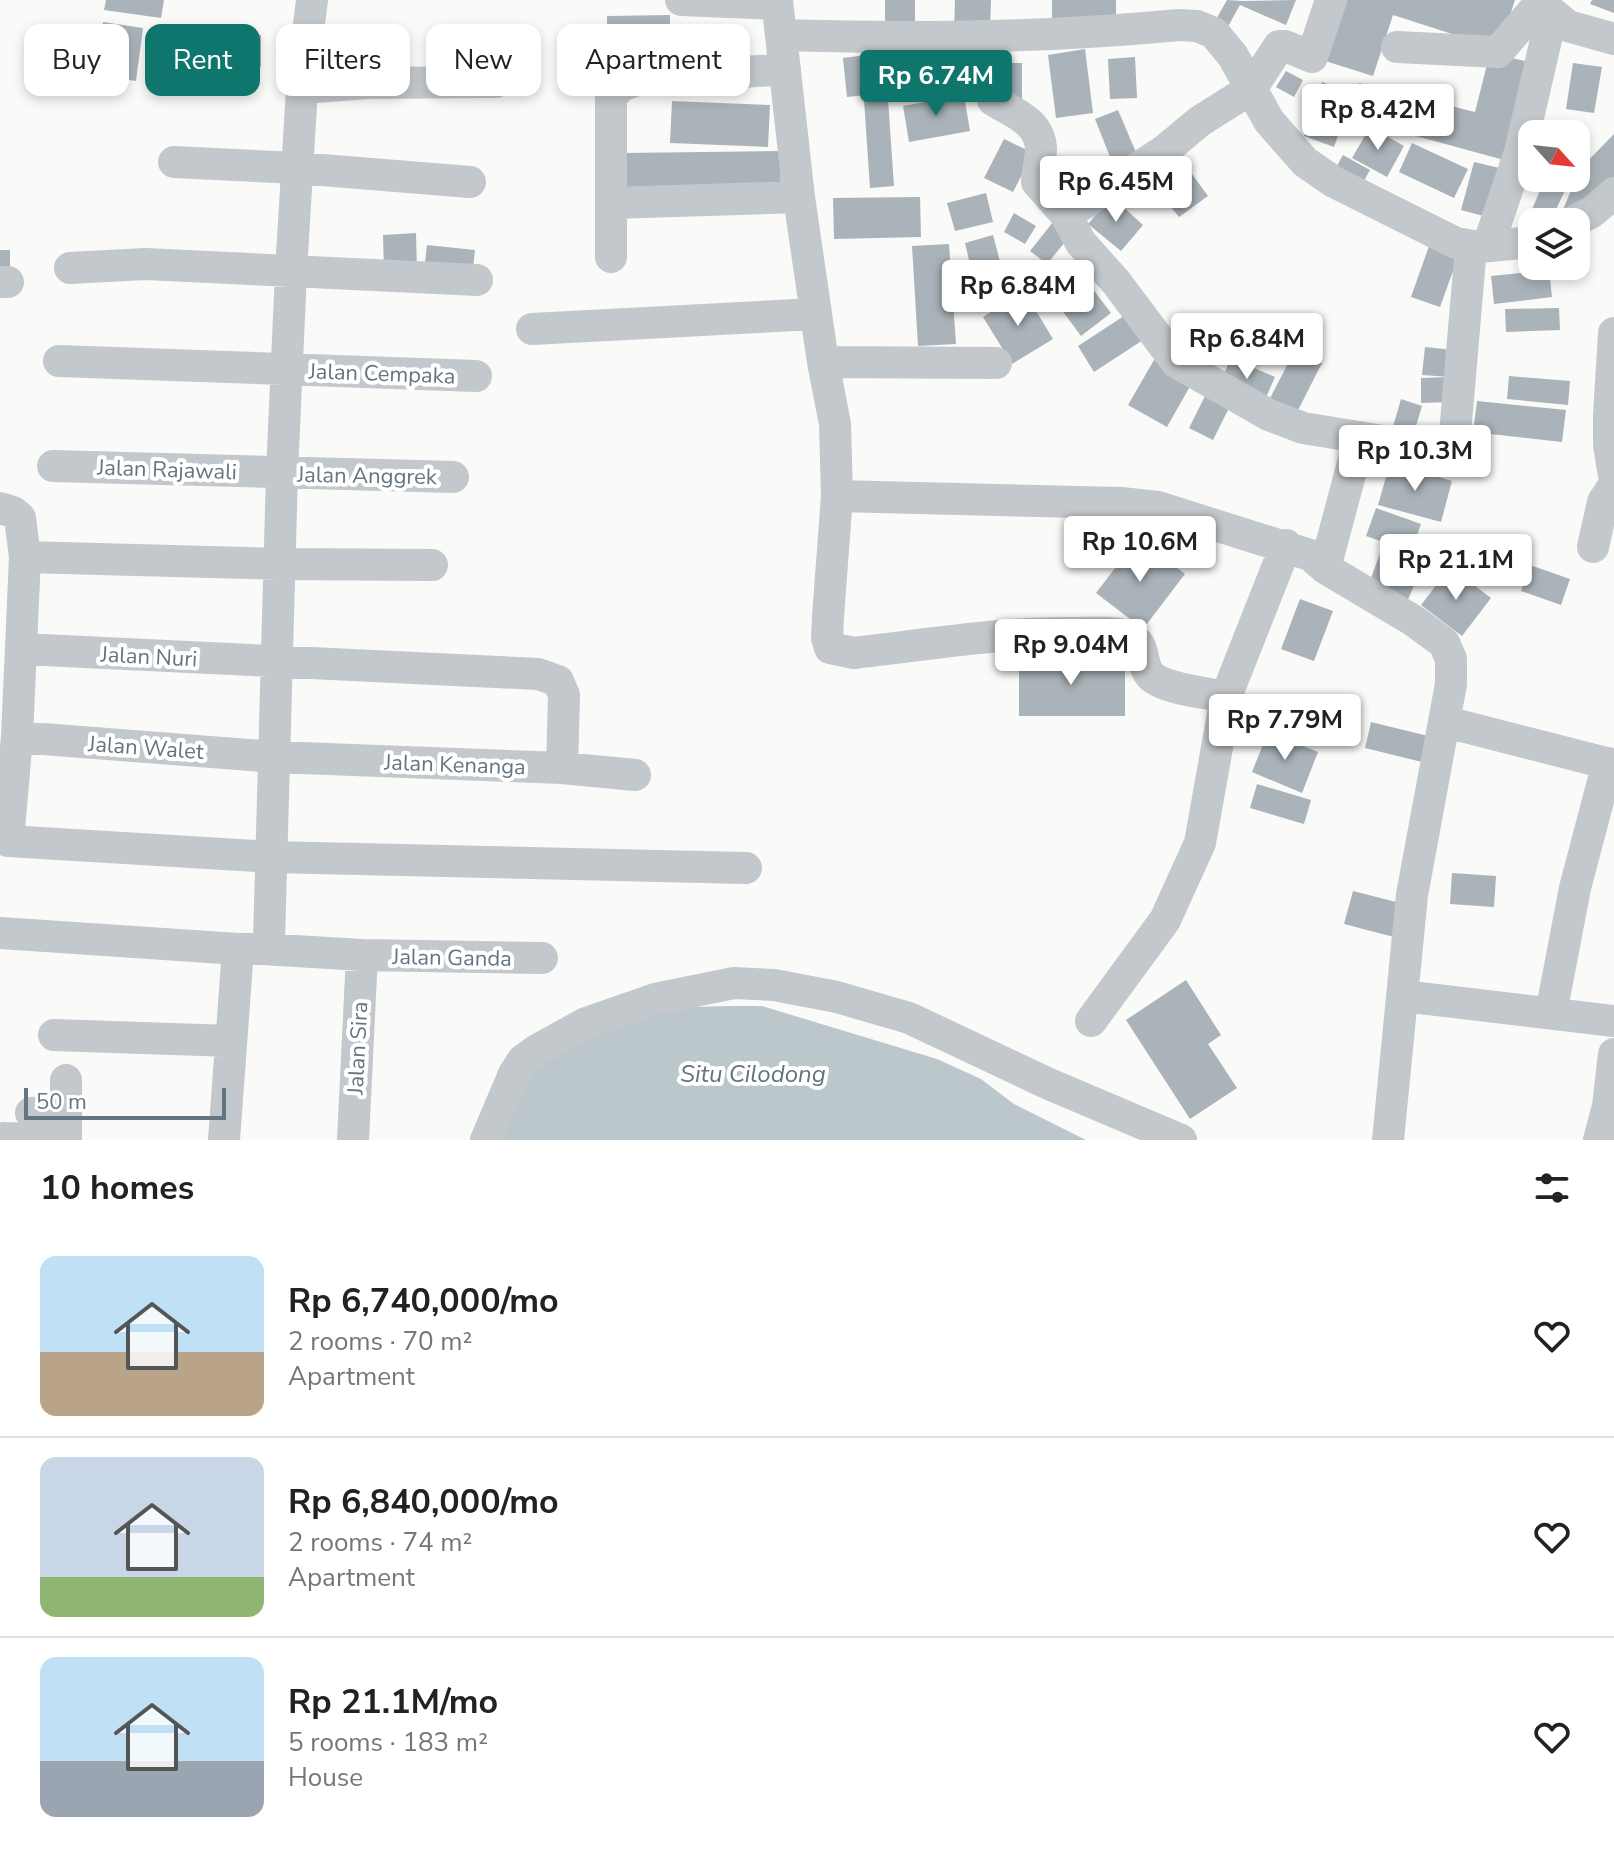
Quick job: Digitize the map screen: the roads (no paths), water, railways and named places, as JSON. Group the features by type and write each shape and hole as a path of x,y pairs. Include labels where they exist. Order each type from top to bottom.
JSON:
{"street":[{"path":"309,24 312,0"},
{"path":"681,0 989,37 1197,26 1214,33 1225,44 1269,121 1305,162 1334,182 1456,243 1480,246 1518,243"},
{"path":"1066,215 1251,89 1279,46 1309,56 1315,54 1331,0"},
{"path":"989,37 993,100 1027,120 1036,129 1041,151 1037,182 1066,215 1081,243 1116,282 1176,362 1269,415 1303,428 1436,448 1445,447 1455,434 1480,246 1520,152 1543,6"},
{"path":"1543,6 1568,26 1614,39"},
{"path":"1397,47 1498,52 1543,6"},
{"path":"779,13 799,197 815,314 835,424 837,496 827,638 830,648 854,653 1048,633 1123,635 1137,640 1143,650 1147,673 1155,680 1226,697"},
{"path":"611,257 611,97 614,91 637,80 785,69"},
{"path":"224,1140 231,1041 250,949 269,941 282,473 302,96"},
{"path":"174,162 470,182"},
{"path":"1590,213 1614,193"},
{"path":"612,203 799,197"},
{"path":"70,268 145,264 477,280"},
{"path":"532,329 815,314"},
{"path":"1614,333 1609,416 1609,445 1614,476"},
{"name":"Jalan Cempaka","path":"59,361 476,376"},
{"path":"823,362 996,363"},
{"path":"1325,568 1360,437"},
{"name":"Jalan Rajawali","path":"53,466 282,473"},
{"name":"Jalan Anggrek","path":"282,473 453,477"},
{"path":"1593,547 1603,502 1614,485"},
{"path":"837,496 1121,503 1158,507 1310,555 1325,568 1414,621 1444,643 1451,659 1446,722 1412,895 1388,1140"},
{"path":"0,508 20,518 25,557 17,737 8,841 272,857 746,868"},
{"path":"1091,1021 1165,920 1192,863 1200,843 1226,697 1286,545"},
{"path":"25,557 432,565"},
{"name":"Jalan Nuri","path":"22,649 538,674 558,681 564,695 562,768"},
{"path":"1446,722 1611,764 1575,888 1553,1003"},
{"name":"Jalan Walet","path":"17,737 275,757"},
{"name":"Jalan Kenanga","path":"275,757 562,768 635,775"},
{"name":"Jalan Ganda","path":"0,933 362,955 542,958"},
{"name":"Jalan Sira","path":"353,1140 362,955"},
{"path":"486,1140 514,1074 523,1060 537,1050 586,1023 655,999 734,983 774,985 837,997 909,1018 1049,1084 1181,1140"},
{"path":"1403,996 1614,1021"},
{"path":"54,1035 231,1041"},
{"path":"1599,1140 1608,1106 1614,1054"},
{"path":"61,1131 66,1080"},
{"path":"31,1113 61,1131"},
{"path":"4,1138 61,1131"}],"water":[{"name":"Situ Cilodong","path":"762,1006 937,1059 981,1079 1014,1104 1086,1140 500,1140 531,1063 620,1018 695,1007"}]}
